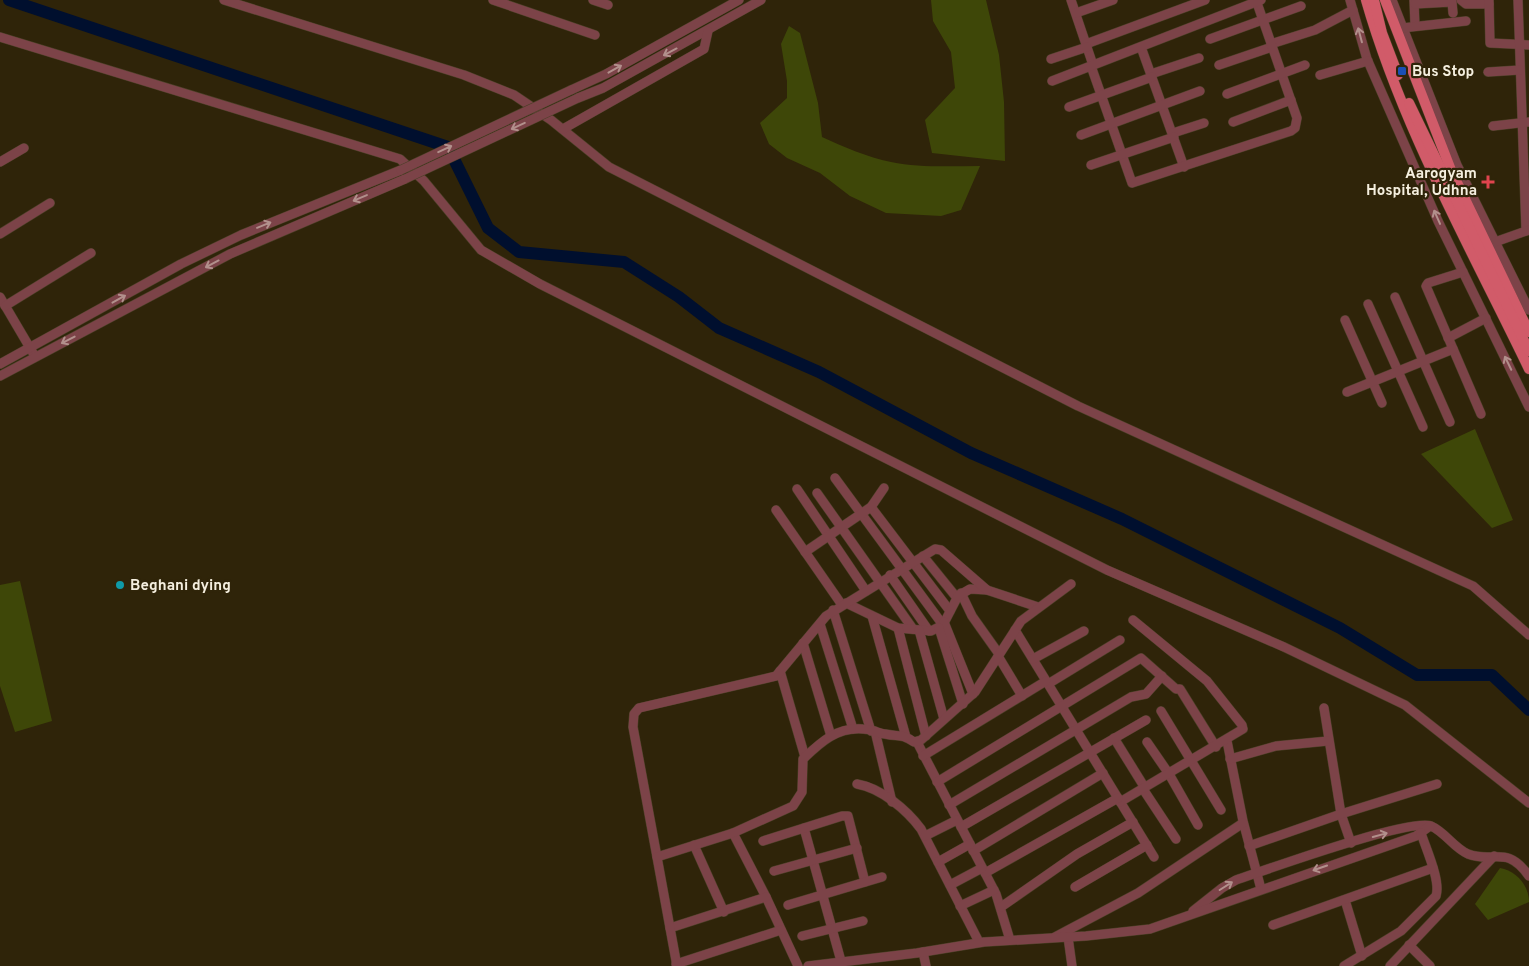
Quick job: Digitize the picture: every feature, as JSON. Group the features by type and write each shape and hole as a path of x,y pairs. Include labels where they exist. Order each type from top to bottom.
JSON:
{"main road":[{"path":"1366,0 1376,37 1408,119 1529,369"},
{"path":"1375,0 1396,47 1431,148 1529,350"},
{"path":"1385,0 1451,170 1529,332"}],"street":[{"path":"224,0 464,75 519,97 609,167 954,341 1078,406 1376,540 1473,586 1529,635"},
{"path":"493,0 514,3 595,35"},
{"path":"593,0 608,6"},
{"path":"0,364 181,264 232,239 401,170 606,74 739,0"},
{"path":"0,376 235,252 405,179 603,88 762,0"},
{"path":"1052,81 1092,66 1141,47 1258,1 1297,118 1295,128 1132,183 1101,96 1092,66 1087,46 1071,0"},
{"path":"1076,13 1114,0"},
{"path":"1051,59 1205,0"},
{"path":"1350,0 1368,61 1463,272 1529,407"},
{"path":"1392,0 1457,165 1529,310"},
{"path":"1461,0 1466,4 1489,2 1490,43 1524,45"},
{"path":"1495,242 1527,231 1524,45 1518,0"},
{"path":"1415,26 1414,2 1452,2 1452,13"},
{"path":"1210,39 1301,6"},
{"path":"1218,64 1316,30 1353,10"},
{"path":"1402,28 1466,21"},
{"path":"563,130 704,49 710,30"},
{"path":"0,37 400,159 424,181 481,250 544,286 1107,570 1284,648 1405,705 1520,798 1529,803"},
{"path":"1141,47 1184,167"},
{"path":"1069,107 1199,58"},
{"path":"1320,75 1368,61"},
{"path":"1227,94 1305,64"},
{"path":"1488,72 1523,68"},
{"path":"1080,135 1200,91"},
{"path":"1233,122 1290,100"},
{"path":"1493,126 1526,122"},
{"path":"1090,165 1204,123"},
{"path":"0,162 24,148"},
{"path":"0,234 50,204"},
{"path":"5,306 91,253"},
{"path":"1463,272 1428,283 1426,286 1481,414"},
{"path":"0,297 36,357"},
{"path":"1395,297 1450,422"},
{"path":"1368,304 1423,427"},
{"path":"1448,338 1486,318"},
{"path":"1345,320 1382,402"},
{"path":"1347,392 1452,349"},
{"path":"835,478 942,625 972,694"},
{"path":"805,552 871,507 884,488"},
{"path":"797,489 866,590"},
{"path":"816,493 879,583 920,630"},
{"path":"871,507 950,611"},
{"path":"776,510 844,604 898,628 920,630 942,625"},
{"path":"781,930 677,965 633,727 634,714 639,708 646,706 776,676 833,610 890,575 940,548 987,590"},
{"path":"923,556 959,596 999,655 1022,696"},
{"path":"890,575 920,630 944,719"},
{"path":"917,742 963,704 972,694 1025,617 1071,584"},
{"path":"963,704 942,625 959,596 970,589 987,590 1038,607"},
{"path":"833,610 873,731 892,802"},
{"path":"872,616 906,737"},
{"path":"950,886 984,871 1119,800 1144,789 1243,730 1237,718 1207,681 1133,620"},
{"path":"820,624 853,729"},
{"path":"898,628 926,736"},
{"path":"1015,630 1154,857"},
{"path":"1033,659 1084,630"},
{"path":"923,756 1120,640"},
{"path":"803,644 831,736"},
{"path":"937,782 1141,658 1176,689 1180,689 1216,747"},
{"path":"780,671 805,757"},
{"path":"949,805 1130,697 1146,694 1162,676"},
{"path":"1324,708 1341,814 1350,842"},
{"path":"1161,711 1193,760 1221,810"},
{"path":"925,836 959,824 1146,720"},
{"path":"658,857 733,834 796,802 802,792 801,769 805,757 821,741 831,736 853,729 906,737 917,742 994,890 1010,940"},
{"path":"1114,738 1176,839"},
{"path":"1227,741 1243,823 1261,888"},
{"path":"1230,759 1276,746 1328,741"},
{"path":"1147,742 1169,774 1198,825"},
{"path":"938,862 971,848 1103,773"},
{"path":"857,784 867,786 914,819 925,836 978,942"},
{"path":"1249,846 1341,814 1437,784"},
{"path":"763,842 842,816 848,816 865,882"},
{"path":"1001,907 1077,854 1133,822"},
{"path":"1053,938 1138,893 1243,823"},
{"path":"808,966 923,952 978,942 1068,937 1150,929 1261,888 1421,833 1430,826"},
{"path":"1187,916 1229,884 1350,842 1408,827 1430,826 1468,854 1504,856 1514,861 1529,876"},
{"path":"804,828 841,961"},
{"path":"1344,966 1402,931 1436,896 1438,890 1433,868 1421,833"},
{"path":"733,834 766,897 798,966"},
{"path":"694,845 724,912"},
{"path":"1075,887 1147,845"},
{"path":"774,871 857,848"},
{"path":"1390,966 1494,856"},
{"path":"1273,926 1433,868"},
{"path":"788,905 882,877"},
{"path":"960,906 994,890"},
{"path":"670,928 766,897"},
{"path":"1345,900 1362,956"},
{"path":"802,936 862,921"},
{"path":"1068,937 1072,966"},
{"path":"1410,945 1430,966"},
{"path":"923,952 926,966"}],"green space":[{"path":"931,0 986,0 999,55 1004,102 1005,161 932,153 925,120 955,88 951,52 933,21"},
{"path":"789,26 800,33 818,103 822,137 864,155 891,162 924,166 980,166 961,210 941,216 886,213 850,196 820,173 787,158 769,144 760,123 787,98 787,81 781,44"},
{"path":"1475,429 1513,520 1492,528 1421,454"},
{"path":"20,581 52,721 15,732 0,686 0,585"},
{"path":"1500,868 1511,872 1520,880 1527,890 1529,902 1488,920 1475,904"}],"waterway":[{"path":"9,0 448,147 488,228 519,252 624,262 679,297 719,328 819,372 971,453 1122,519 1340,628 1417,675 1492,675 1529,710"}],"place":[{"name":"Bus Stop","path":"1402,71"},
{"name":"Aarogyam Hospital, Udhna","path":"1488,182"},
{"name":"Beghani dying","path":"120,585"}]}
